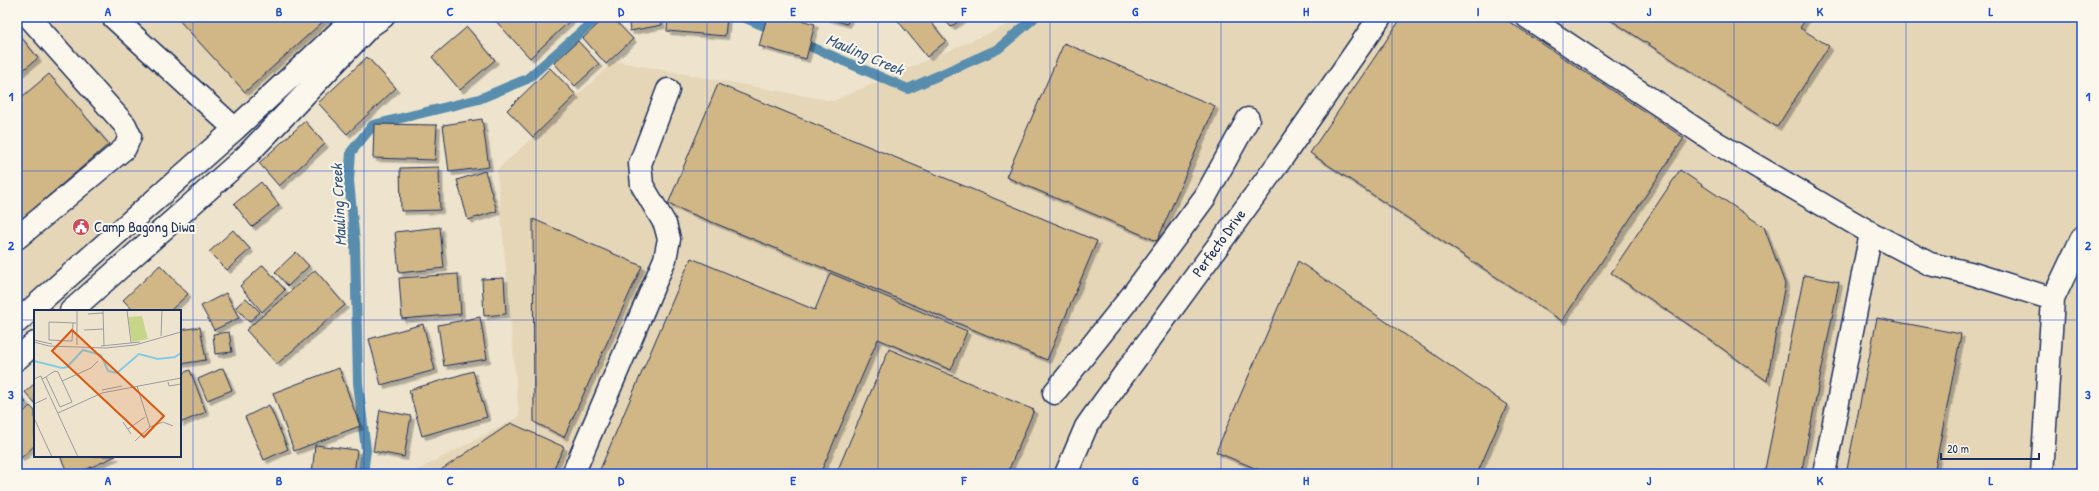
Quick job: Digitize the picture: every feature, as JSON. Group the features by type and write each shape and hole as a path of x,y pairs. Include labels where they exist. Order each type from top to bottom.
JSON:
{"street":[{"path":"17,238 125,148 130,136 125,125 29,17"},
{"path":"113,17 235,129"},
{"path":"17,322 235,129 355,17"},
{"path":"72,310 246,156 370,26 383,17"},
{"name":"Perfecto Drive","path":"1066,474 1089,422 1282,158 1380,17"},
{"path":"1527,17 1715,142 1871,233 1930,264 1970,274 2053,299"},
{"path":"572,474 665,259 669,239 665,224 642,185 640,164 668,90"},
{"path":"1054,393 1133,294 1205,197 1248,118"},
{"path":"1824,474 1871,233"},
{"path":"2042,474 2053,299 2082,238"},
{"path":"17,359 34,344"}],"shaded area":[{"name":"Camp Bagong Diwa","path":"17,17 366,17 238,144 51,310 34,310 34,326 17,341"},
{"path":"1026,17 2082,17 2082,474 410,474 519,417 497,170 614,61 833,101"}],"building":[{"path":"176,17 328,17 245,92"},
{"path":"492,17 574,17 530,58"},
{"path":"606,17 612,17 633,39 606,64 583,38"},
{"path":"628,17 661,17 662,25 630,31"},
{"path":"668,17 727,17 725,36 667,31"},
{"path":"767,17 790,17 815,24 806,59 759,46"},
{"path":"824,17 849,17 847,24"},
{"path":"895,17 927,17 946,41 927,57"},
{"path":"942,17 964,17 951,27"},
{"path":"1402,17 1502,17 1684,138 1562,321 1310,153"},
{"path":"1606,17 1807,17 1800,28 1829,46 1777,127"},
{"path":"467,27 495,60 460,90 432,57"},
{"path":"17,32 38,58 17,75"},
{"path":"578,41 599,64 575,86 554,63"},
{"path":"1064,43 1215,106 1157,241 1006,177"},
{"path":"367,57 396,88 347,134 318,103"},
{"path":"550,68 576,95 533,137 507,110"},
{"path":"49,74 109,144 17,223 17,101"},
{"path":"718,84 1097,241 1047,360 668,204"},
{"path":"482,119 489,167 449,172 443,125"},
{"path":"305,121 325,144 279,186 259,163"},
{"path":"374,124 437,125 435,160 373,158"},
{"path":"439,167 440,210 401,211 400,168"},
{"path":"1680,170 1764,227 1785,284 1767,381 1695,329 1611,273"},
{"path":"485,171 497,211 468,220 457,180"},
{"path":"261,182 279,205 252,227 234,204"},
{"path":"533,219 642,266 564,437 534,422"},
{"path":"440,227 444,268 399,273 395,232"},
{"path":"233,230 250,249 227,270 209,252"},
{"path":"296,252 309,266 288,286 275,272"},
{"path":"691,258 815,310 830,273 967,331 951,370 878,339 820,474 598,474"},
{"path":"1298,261 1507,405 1477,474 1269,474 1216,452"},
{"path":"160,265 188,294 171,310 133,310 123,300"},
{"path":"263,265 285,290 262,312 240,286"},
{"path":"315,270 345,305 277,364 246,330"},
{"path":"458,274 461,314 402,319 399,278"},
{"path":"1804,275 1839,282 1801,474 1764,474"},
{"path":"504,278 506,314 484,316 482,279"},
{"path":"226,293 239,318 214,330 201,306"},
{"path":"246,298 260,312 249,322 236,307"},
{"path":"480,317 487,359 444,366 438,325"},
{"path":"1877,318 1961,334 1934,474 1846,474"},
{"path":"423,324 435,370 381,385 369,339"},
{"path":"200,327 206,360 181,364 181,330"},
{"path":"229,332 232,352 215,354 213,334"},
{"path":"889,349 1034,410 1007,474 836,474"},
{"path":"223,368 232,390 207,400 198,379"},
{"path":"339,368 360,426 294,451 273,393"},
{"path":"190,370 206,412 181,423 181,374"},
{"path":"473,371 487,417 422,436 409,390"},
{"path":"34,384 34,403 25,392"},
{"path":"17,392 26,402 17,410"},
{"path":"269,405 288,449 264,460 245,417"},
{"path":"30,406 34,410 34,446 21,458 17,454 17,418"},
{"path":"380,410 411,416 404,457 373,451"},
{"path":"511,423 564,447 551,474 435,474"},
{"path":"315,445 357,450 354,474 312,474"},
{"path":"60,457 114,457 76,474 68,474"}],"waterway":[{"name":"Mauling Creek","path":"363,474 366,450 358,383 355,243 349,181 351,152 373,125 479,99 527,79 598,17"},
{"name":"Mauling Creek","path":"743,17 776,31"},
{"name":"Mauling Creek","path":"798,41 908,89 998,49 1033,19 1033,17"}],"place":[{"name":"Camp Bagong Diwa","path":"81,227"}]}
